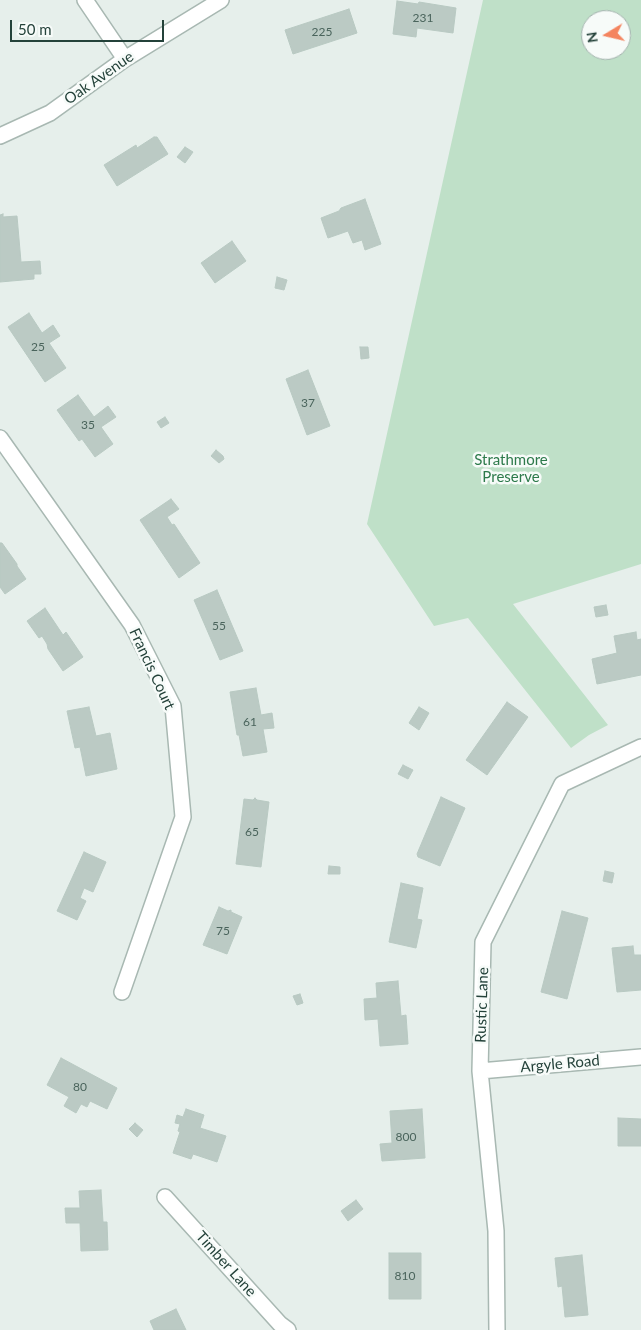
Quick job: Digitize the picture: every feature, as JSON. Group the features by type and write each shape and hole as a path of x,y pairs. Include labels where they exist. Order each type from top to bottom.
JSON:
{"street":[{"path":"85,0 125,59"},
{"name":"Oak Avenue","path":"0,136 50,113 125,59 221,0"},
{"name":"Francis Court","path":"0,438 132,625 172,706 182,817 122,992"},
{"name":"Rustic Lane","path":"496,1330 496,1231 480,1071 483,942 562,784 641,747"},
{"name":"Argyle Road","path":"480,1071 641,1057"},
{"name":"Timber Lane","path":"165,1197 280,1324 288,1330"}],"green space":[{"name":"Strathmore Preserve","path":"483,0 641,0 641,564 513,604 608,725 589,735 571,748 468,618 434,626 367,524"}],"building":[{"path":"397,1 418,4 419,2 456,8 453,33 417,28 416,37 393,34"},
{"path":"349,9 357,33 293,54 285,30"},
{"path":"157,137 168,154 117,186 104,165 136,145 137,148"},
{"path":"185,147 193,152 185,163 177,157"},
{"path":"365,199 381,244 365,250 362,240 353,243 348,231 328,238 321,218"},
{"path":"3,214 3,217 17,216 21,262 40,261 41,274 34,274 34,279 0,282 0,215"},
{"path":"232,241 246,261 215,283 201,263"},
{"path":"277,277 287,280 284,290 275,288"},
{"path":"29,313 42,333 53,325 60,336 49,343 66,368 45,382 8,327"},
{"path":"360,347 368,347 369,358 361,359"},
{"path":"308,370 330,426 307,435 286,379"},
{"path":"78,395 94,417 108,406 116,417 101,427 113,444 95,457 82,439 79,441 57,410"},
{"path":"165,417 169,423 161,428 157,422"},
{"path":"216,450 224,459 219,463 211,456"},
{"path":"171,499 179,509 167,517 172,525 174,524 200,563 179,578 140,520"},
{"path":"0,543 2,543 26,579 5,594 0,587"},
{"path":"217,590 243,651 220,660 194,600"},
{"path":"606,605 608,615 596,617 594,607"},
{"path":"45,608 63,635 66,632 83,657 63,671 48,649 42,636 39,638 27,621"},
{"path":"636,632 637,640 641,639 641,675 597,684 592,659 617,653 614,636"},
{"path":"256,688 261,715 272,713 274,728 263,729 267,752 243,756 239,735 237,735 230,692"},
{"path":"507,702 528,717 487,775 466,760"},
{"path":"89,707 96,736 110,733 117,769 86,776 80,747 75,748 67,711"},
{"path":"419,707 429,713 419,730 409,723"},
{"path":"403,765 413,770 408,779 398,774"},
{"path":"441,797 465,808 440,866 418,857 417,854"},
{"path":"255,798 269,802 261,867 236,864 244,799 253,800"},
{"path":"84,852 106,862 93,892 84,888 80,898 86,901 77,920 57,911"},
{"path":"329,866 340,867 340,874 328,874"},
{"path":"605,871 614,873 612,883 603,881"},
{"path":"401,883 423,888 417,919 422,920 416,948 389,942"},
{"path":"219,907 228,911 231,910 231,912 242,917 227,954 203,945"},
{"path":"562,911 588,918 567,999 541,992"},
{"path":"633,946 634,955 641,955 641,990 617,992 612,948"},
{"path":"398,981 401,1016 406,1015 408,1044 380,1046 378,1019 365,1020 364,999 377,998 376,983"},
{"path":"300,994 303,1003 297,1005 293,996"},
{"path":"61,1058 117,1088 107,1109 90,1101 87,1107 81,1104 76,1113 64,1106 69,1097 47,1085"},
{"path":"186,1109 204,1115 200,1128 226,1136 217,1162 193,1154 191,1159 173,1153 180,1132 178,1131 180,1124 175,1123 177,1115 183,1117"},
{"path":"422,1109 425,1158 382,1161 380,1144 392,1143 390,1111"},
{"path":"618,1118 641,1119 641,1146 618,1146"},
{"path":"135,1123 143,1130 137,1137 129,1129"},
{"path":"101,1190 103,1222 107,1222 108,1250 81,1251 80,1223 66,1223 65,1208 80,1208 79,1191"},
{"path":"356,1200 363,1209 348,1221 341,1211"},
{"path":"389,1253 421,1253 421,1299 389,1299"},
{"path":"582,1255 588,1315 565,1317 562,1286 558,1287 555,1258"},
{"path":"176,1309 186,1330 154,1330 150,1321"}]}
